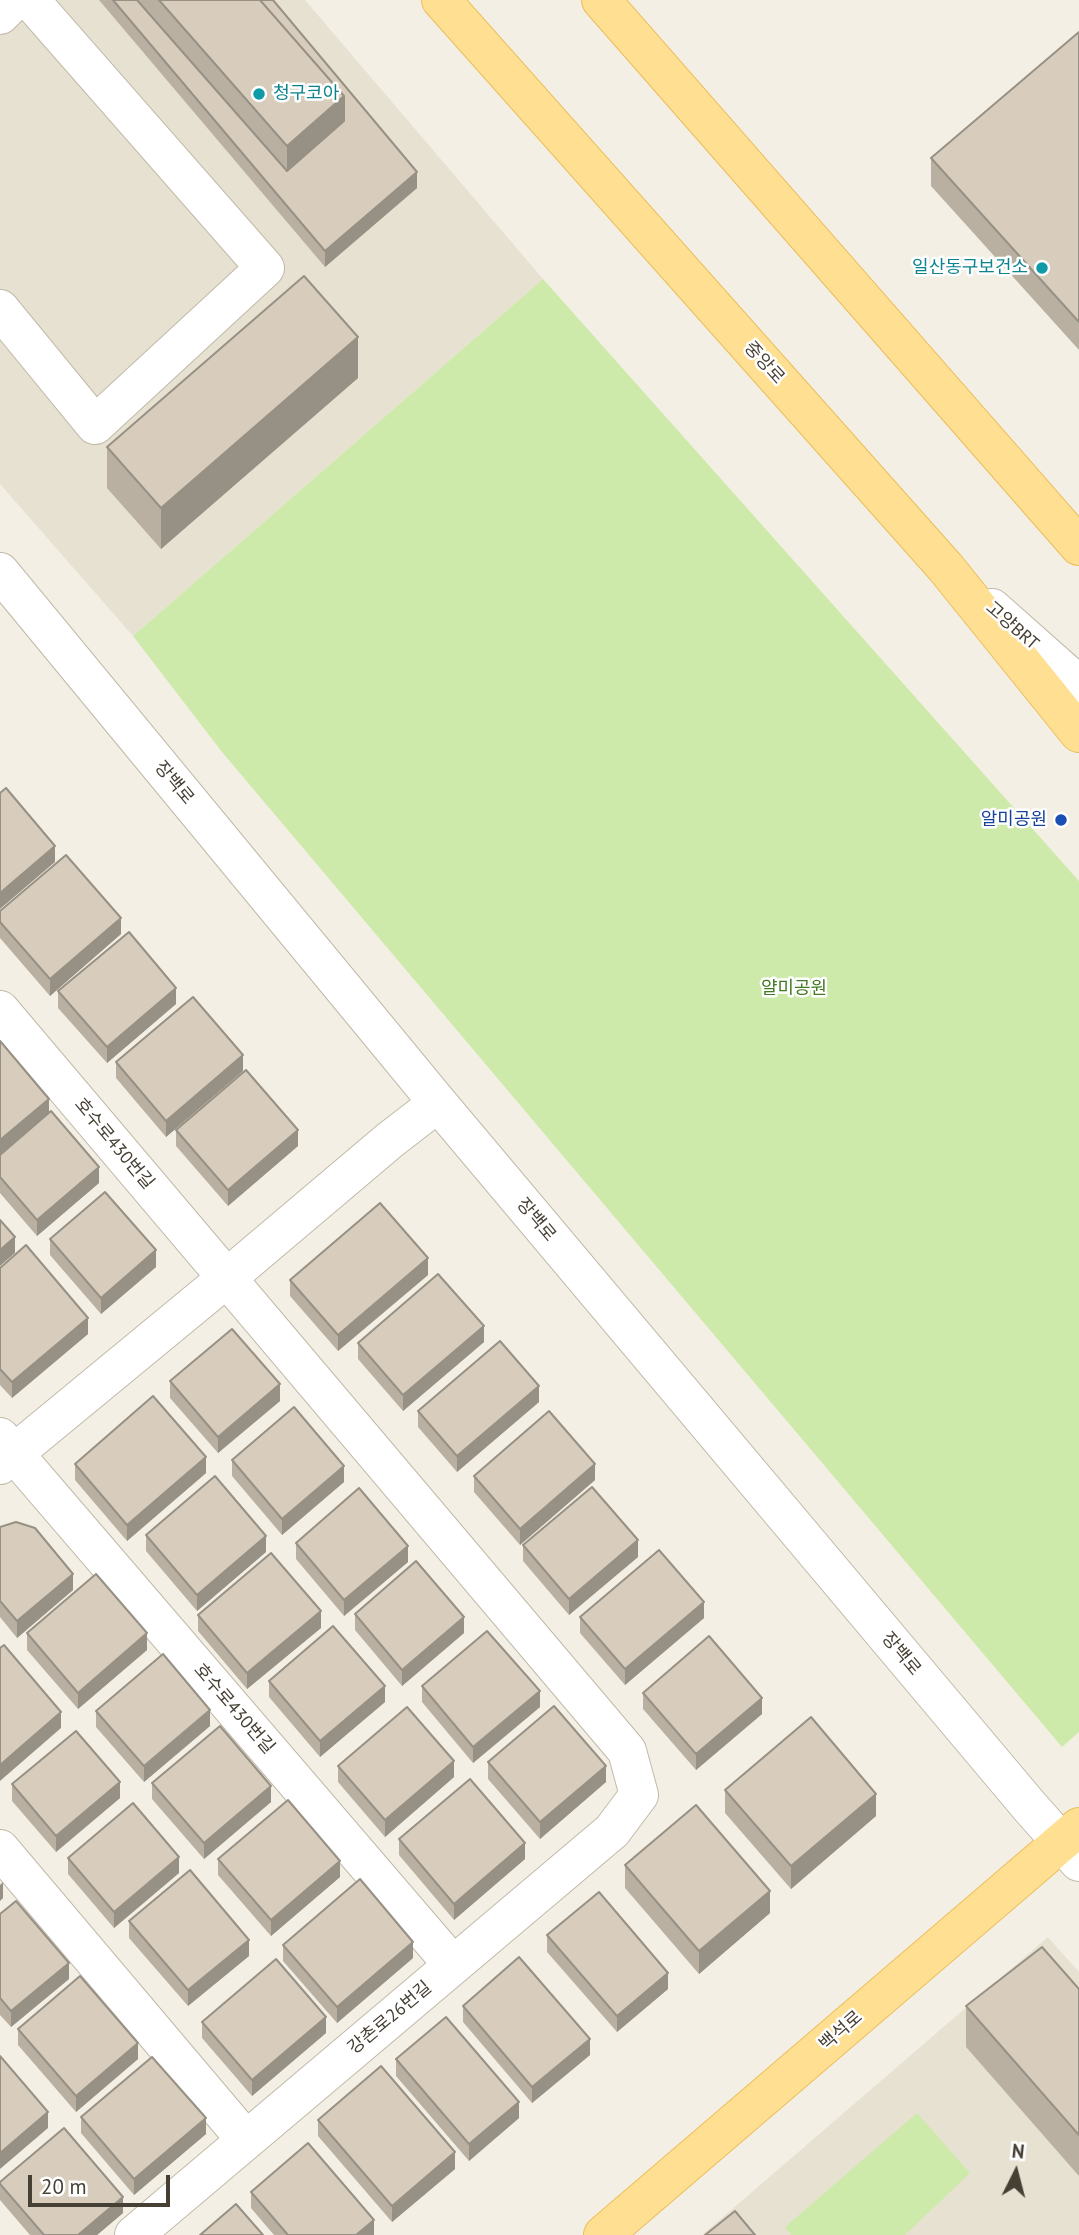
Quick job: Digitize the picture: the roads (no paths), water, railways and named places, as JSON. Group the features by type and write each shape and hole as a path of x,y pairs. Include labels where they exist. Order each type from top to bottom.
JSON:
{"main road":[{"name":"중앙로","path":"441,0 946,568 1079,733"},
{"path":"601,0 1079,546"},
{"name":"백석로","path":"603,2235 1073,1844"}],"street":[{"path":"0,15 15,0"},
{"path":"0,309 95,425 265,268 30,0"},
{"name":"고양BRT","path":"946,568 1079,685"},
{"name":"장백로","path":"0,572 438,1103 1030,1807 1073,1844"},
{"name":"호수로430번길","path":"0,1010 627,1751 639,1794"},
{"name":"호수로430번길","path":"438,1103 390,1140 228,1277 5,1452 453,1965"},
{"name":"강촌로26번길","path":"134,2235 612,1831 639,1794"},
{"path":"0,1849 246,2140"}],"place":[{"name":"청구코아","path":"259,94"},
{"name":"일산동구보건소","path":"1042,268"},
{"name":"알미공원","path":"1061,820"}],"park label":[{"name":"얄미공원","path":"794,989"}]}
